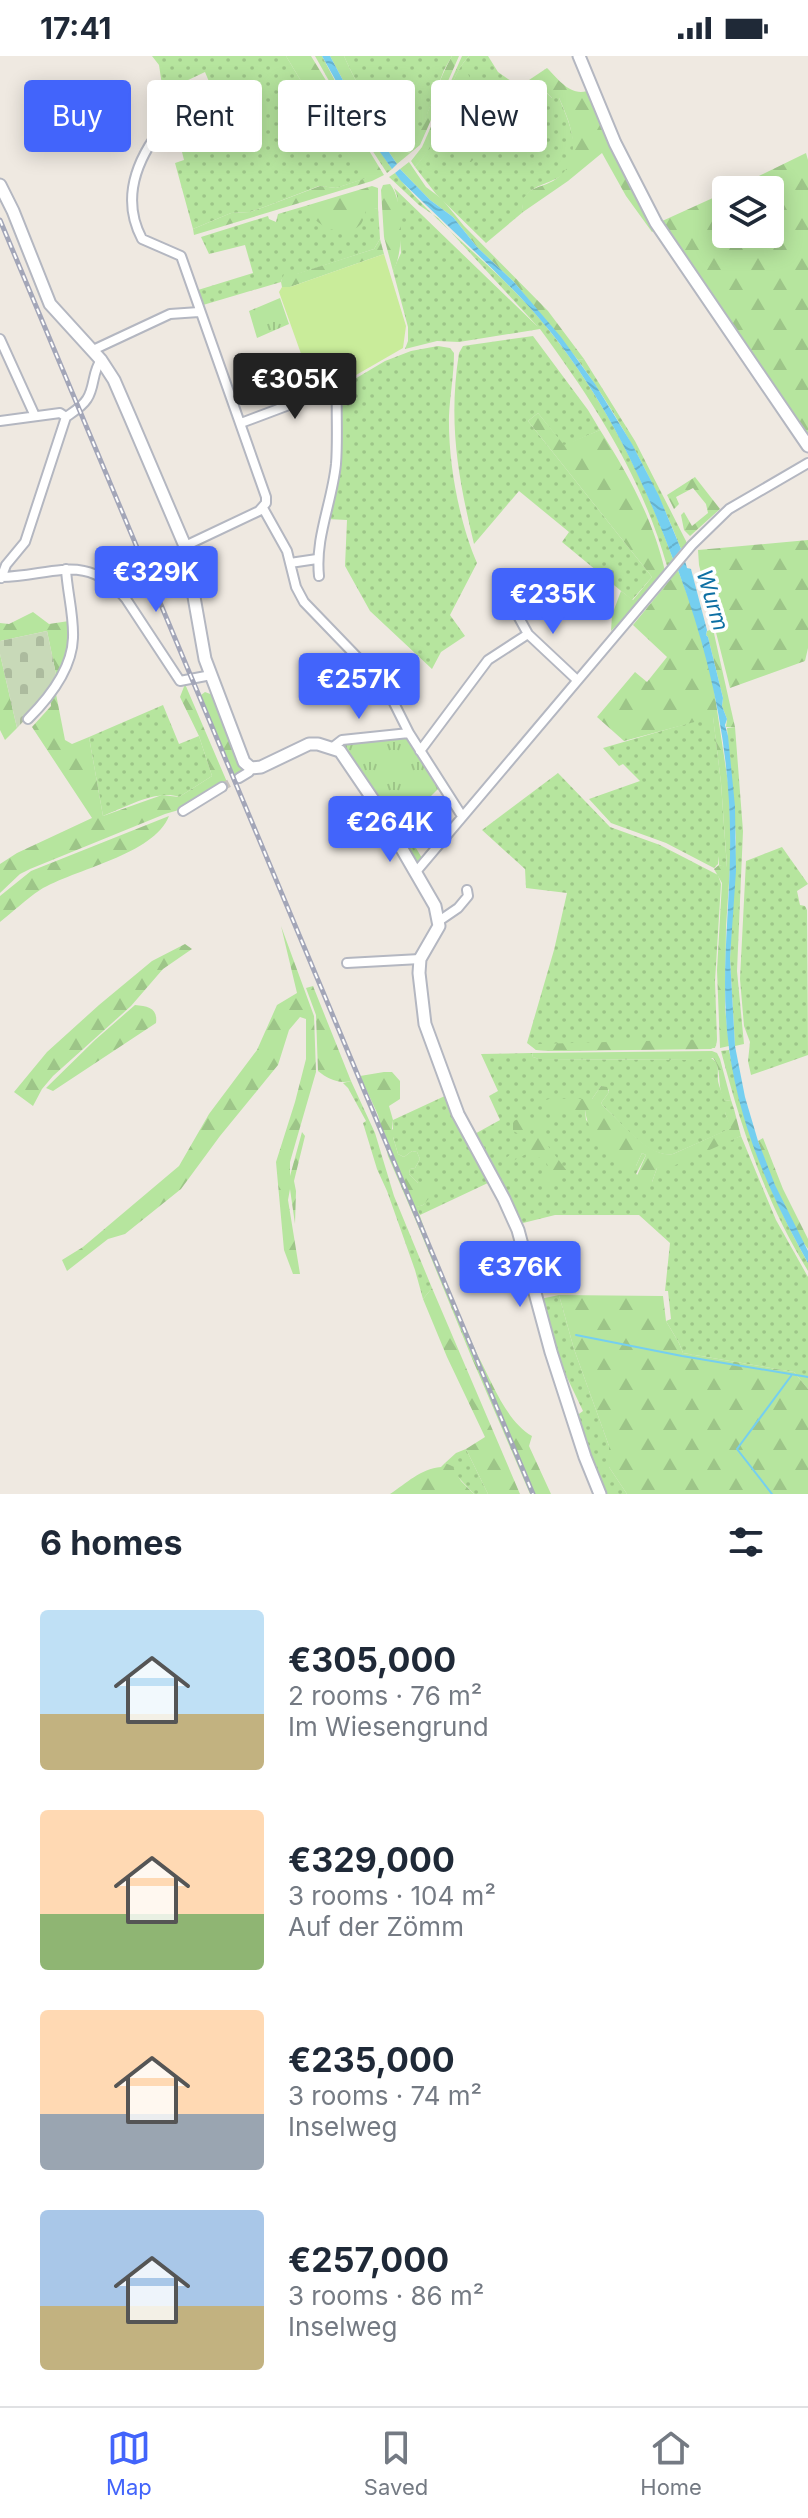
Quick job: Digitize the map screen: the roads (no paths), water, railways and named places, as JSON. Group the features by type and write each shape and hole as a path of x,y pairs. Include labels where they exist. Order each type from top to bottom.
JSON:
{"main road":[{"path":"579,56 615,143 656,223 808,446"},
{"path":"0,185 50,304 97,355 114,380 185,546 211,675 244,762 251,768 261,767 302,746 318,744 333,747 345,756 435,906 439,921 437,931 420,959 425,1024 458,1114 518,1230 551,1352 600,1494"}],"street":[{"path":"147,151 131,190 132,213 142,239 181,256 266,497 263,508 287,551 296,587 304,602 386,687 409,733 462,816"},
{"path":"199,312 170,314 97,355 92,390 86,401 66,417 25,542 6,565 1,578 66,569 89,570 116,586 180,681 199,680 211,675"},
{"path":"0,339 35,416"},
{"path":"241,423 337,387 336,463 320,533 319,576"},
{"path":"0,421 60,413 66,417"},
{"path":"415,873 685,554 729,509 808,463"},
{"path":"185,546 263,508"},
{"path":"290,563 317,559"},
{"path":"28,719 50,694 71,652 73,637 66,569"},
{"path":"512,605 528,634 577,680"},
{"path":"420,751 488,660 528,634"},
{"path":"333,747 342,740 409,733"},
{"path":"239,778 251,768"},
{"path":"183,811 222,787"},
{"path":"439,921 458,908 468,896 467,890"},
{"path":"347,963 420,959"}],"water":[{"path":"322,56 330,56 343,80 335,80"},
{"path":"380,152 389,152 397,164 392,169"},
{"path":"400,169 430,200 453,217 477,247 514,282 561,337 595,384 659,496 681,549 673,559 631,460 576,367 532,310 401,181 395,173"},
{"path":"685,561 687,568 691,569 727,719 725,725 735,806 736,871 730,958 735,1046 758,1141 775,1185 808,1251 808,1263 758,1160 734,1077 725,999 730,855 728,781 710,674 678,570"}],"waterway":[{"path":"576,1335 808,1377"},
{"path":"772,1494 737,1449 791,1376"}],"tunnel":[{"path":"222,787 239,778"}],"railway":[{"path":"0,220 533,1494"}],"water label":[{"name":"Wurm","path":"713,600"}]}
